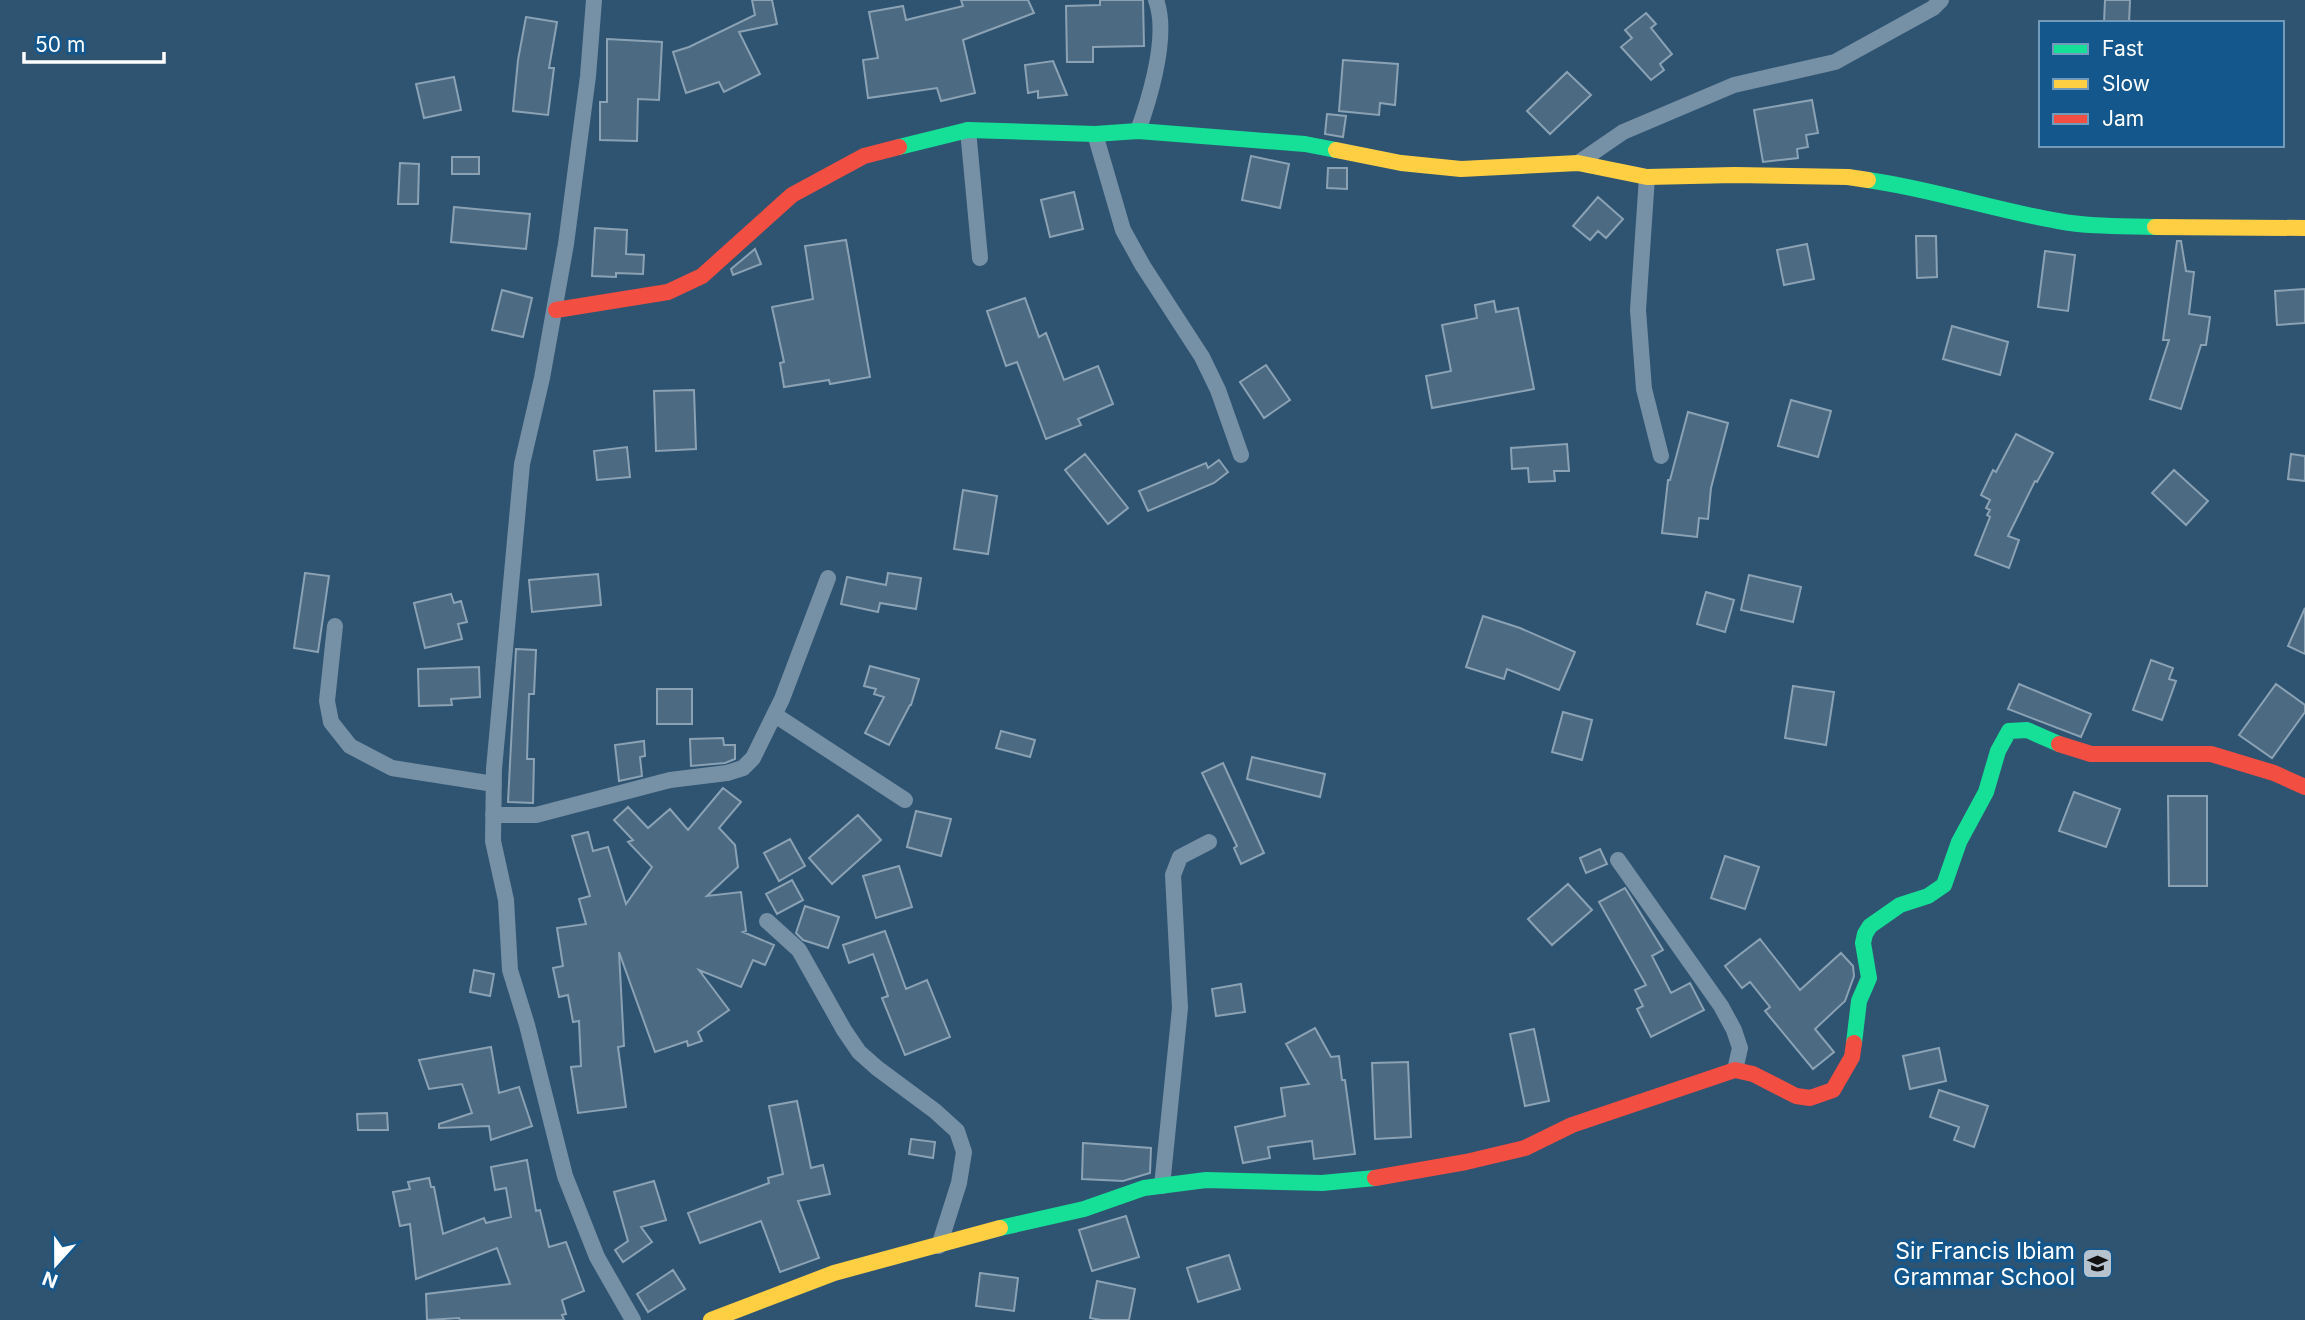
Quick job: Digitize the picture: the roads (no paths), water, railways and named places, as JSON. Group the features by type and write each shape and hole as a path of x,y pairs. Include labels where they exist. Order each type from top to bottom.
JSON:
{"street":[{"path":"594,0 586,89 556,310 522,464 494,784 493,841 506,900 510,970 527,1025 565,1176 597,1257 633,1320"},
{"path":"1138,131 1152,91 1157,60 1159,21 1156,0"},
{"path":"1578,163 1623,132 1734,85 1835,62 1933,8 1941,0"},
{"path":"556,310 668,292 702,276 792,195 852,162 864,156 968,130 1095,134 1138,131 1305,144 1401,163 1461,169 1536,163 1578,163 1647,177 1848,177 1899,184 2057,221 2092,226 2305,228"},
{"path":"968,130 980,258"},
{"path":"1095,134 1123,230 1202,357 1218,390 1241,455"},
{"path":"1647,177 1638,310 1644,389 1661,456"},
{"path":"493,815 537,815 670,780 727,773 743,768 753,758 775,715 828,578"},
{"path":"335,626 327,701 331,722 350,746 391,768 494,784"},
{"path":"775,715 905,800"},
{"path":"711,1320 834,1273 983,1232 1084,1209 1143,1188 1206,1180 1322,1183 1389,1177 1466,1162 1525,1148 1572,1125 1678,1087 1735,1070 1753,1074 1796,1096 1810,1098 1833,1090 1852,1057 1859,1001 1869,978 1863,943 1865,934 1870,926 1899,905 1928,896 1944,885 1959,842 1986,792 1998,751 2009,731 2027,730 2074,750 2091,754 2211,754 2305,787"},
{"path":"1162,1186 1180,1008 1173,875 1180,857 1209,842"},
{"path":"1618,860 1728,1018 1740,1048 1735,1070"},
{"path":"767,921 799,950 859,1052 957,1130 964,1152 959,1183 939,1246"}],"place":[{"name":"Sir Francis Ibiam Grammar School","path":"2098,1264"}]}
